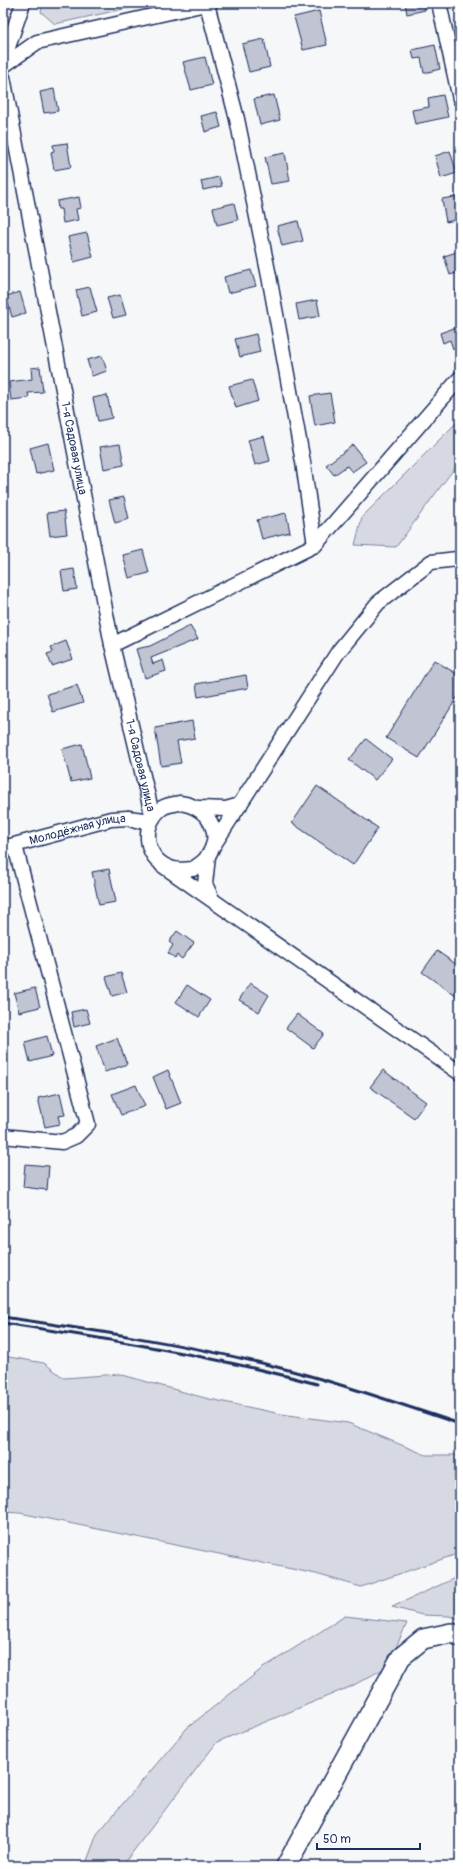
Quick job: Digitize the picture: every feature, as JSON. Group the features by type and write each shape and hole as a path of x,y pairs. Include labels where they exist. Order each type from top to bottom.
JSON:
{"street":[{"path":"3,62 23,3"},
{"path":"3,66 37,42 208,3 237,119 269,276 301,454 315,544"},
{"path":"439,3 460,99"},
{"name":"1-я Садовая улица","path":"3,77 112,646 152,818"},
{"path":"112,646 315,544 460,378"},
{"path":"162,865 173,869 193,869 210,851 338,652 378,603 431,562 457,559 460,561"},
{"path":"240,805 226,809 199,808 189,804 180,803 162,808 152,818 148,833 150,850 156,860 162,865 460,1073"},
{"path":"199,808 208,816 213,827 205,884 212,899"},
{"path":"128,818 143,820 152,818"},
{"name":"Молодёжная улица","path":"9,847 111,819 128,818 138,822 148,833"},
{"path":"3,1136 62,1142 76,1136 88,1124 9,847"},
{"path":"286,1866 401,1657 422,1639 451,1633 460,1636"}],"shaded area":[{"path":"43,3 151,3 55,24 41,12"},
{"path":"460,419 460,463 450,474 396,547 355,545 362,517"},
{"path":"3,1356 44,1363 64,1378 119,1374 205,1398 281,1414 348,1423 426,1455 460,1455 460,1553 361,1587 316,1574 20,1513 3,1512"},
{"path":"455,1578 460,1578 460,1619 449,1616 422,1615 392,1607"},
{"path":"345,1616 407,1623 387,1667 352,1686 217,1742 122,1866 85,1866 97,1834 187,1728 263,1668"}],"building":[{"path":"405,3 424,3 425,10 407,14"},
{"path":"319,11 327,45 303,50 294,17"},
{"path":"264,39 270,67 249,72 242,44"},
{"path":"435,45 440,69 424,73 421,58 414,59 412,50"},
{"path":"205,57 212,85 191,90 183,62"},
{"path":"54,89 58,111 44,113 40,92"},
{"path":"274,95 280,120 260,125 254,99"},
{"path":"443,95 448,117 415,124 412,110 429,107 428,98"},
{"path":"217,112 221,127 205,132 201,116"},
{"path":"67,143 71,167 54,170 51,152 54,151 53,145"},
{"path":"450,151 457,173 441,178 435,156"},
{"path":"285,153 290,181 271,184 265,157"},
{"path":"219,177 222,186 203,190 201,181"},
{"path":"460,196 460,219 446,222 442,199"},
{"path":"79,197 81,208 76,209 78,220 63,223 61,209 58,209 57,201"},
{"path":"234,203 238,220 217,225 213,208"},
{"path":"298,221 303,241 282,246 277,226"},
{"path":"87,233 93,257 74,262 68,237"},
{"path":"460,251 460,272 450,275 444,256"},
{"path":"251,270 256,286 228,293 224,277"},
{"path":"90,287 97,312 82,316 76,290"},
{"path":"460,290 460,302 458,302 455,291"},
{"path":"20,292 26,313 12,317 6,296"},
{"path":"120,295 126,315 113,318 107,298"},
{"path":"317,300 320,316 299,320 296,304"},
{"path":"460,326 460,347 453,349 450,340 443,343 440,333"},
{"path":"256,334 260,352 240,357 235,339"},
{"path":"102,356 107,371 92,376 87,360"},
{"path":"40,367 43,392 28,393 29,398 11,400 9,382 32,379 31,368"},
{"path":"252,380 258,401 236,408 229,386"},
{"path":"330,393 335,422 315,426 310,396"},
{"path":"107,395 112,418 98,421 93,398"},
{"path":"264,436 270,461 255,465 248,440"},
{"path":"48,443 54,470 36,474 30,448"},
{"path":"120,444 124,465 104,469 100,447"},
{"path":"353,445 366,462 352,472 347,466 334,475 326,465"},
{"path":"124,497 129,519 115,523 109,500"},
{"path":"64,511 67,534 50,536 47,513"},
{"path":"286,513 290,532 262,539 257,520"},
{"path":"143,550 149,573 129,578 123,555"},
{"path":"74,569 77,589 64,591 61,571"},
{"path":"190,626 198,639 151,658 153,664 163,660 166,671 145,678 136,649 150,646"},
{"path":"66,641 73,659 52,666 47,654 53,652 51,647"},
{"path":"434,660 460,676 460,693 419,758 386,738"},
{"path":"246,675 248,688 198,697 196,684"},
{"path":"77,685 83,703 53,712 47,694"},
{"path":"192,721 195,738 177,741 181,763 161,766 155,728"},
{"path":"366,739 392,759 375,780 349,760"},
{"path":"82,744 90,778 71,782 62,749"},
{"path":"317,786 378,828 353,865 292,823"},
{"path":"109,869 116,902 99,905 92,872"},
{"path":"177,931 194,943 182,959 177,955 175,958 168,953 173,945 169,942"},
{"path":"437,951 460,967 460,999 422,972"},
{"path":"121,973 127,992 112,996 106,977"},
{"path":"250,983 269,995 259,1012 239,1000"},
{"path":"187,985 210,1000 199,1017 176,1002"},
{"path":"35,988 40,1007 19,1012 14,993"},
{"path":"86,1009 90,1023 74,1027 71,1012"},
{"path":"297,1014 324,1034 313,1048 286,1028"},
{"path":"47,1036 52,1056 30,1062 25,1042"},
{"path":"117,1038 127,1064 105,1072 96,1046"},
{"path":"168,1070 181,1103 166,1109 153,1077"},
{"path":"383,1070 426,1102 414,1118 370,1087"},
{"path":"136,1085 145,1106 121,1115 112,1094"},
{"path":"60,1093 65,1115 58,1116 60,1124 45,1127 38,1098"},
{"path":"25,1164 49,1166 47,1190 23,1187"}],"railway":[{"path":"3,1317 136,1338 236,1357 341,1385 460,1424"},
{"path":"3,1323 82,1335 200,1357 317,1384"}]}
